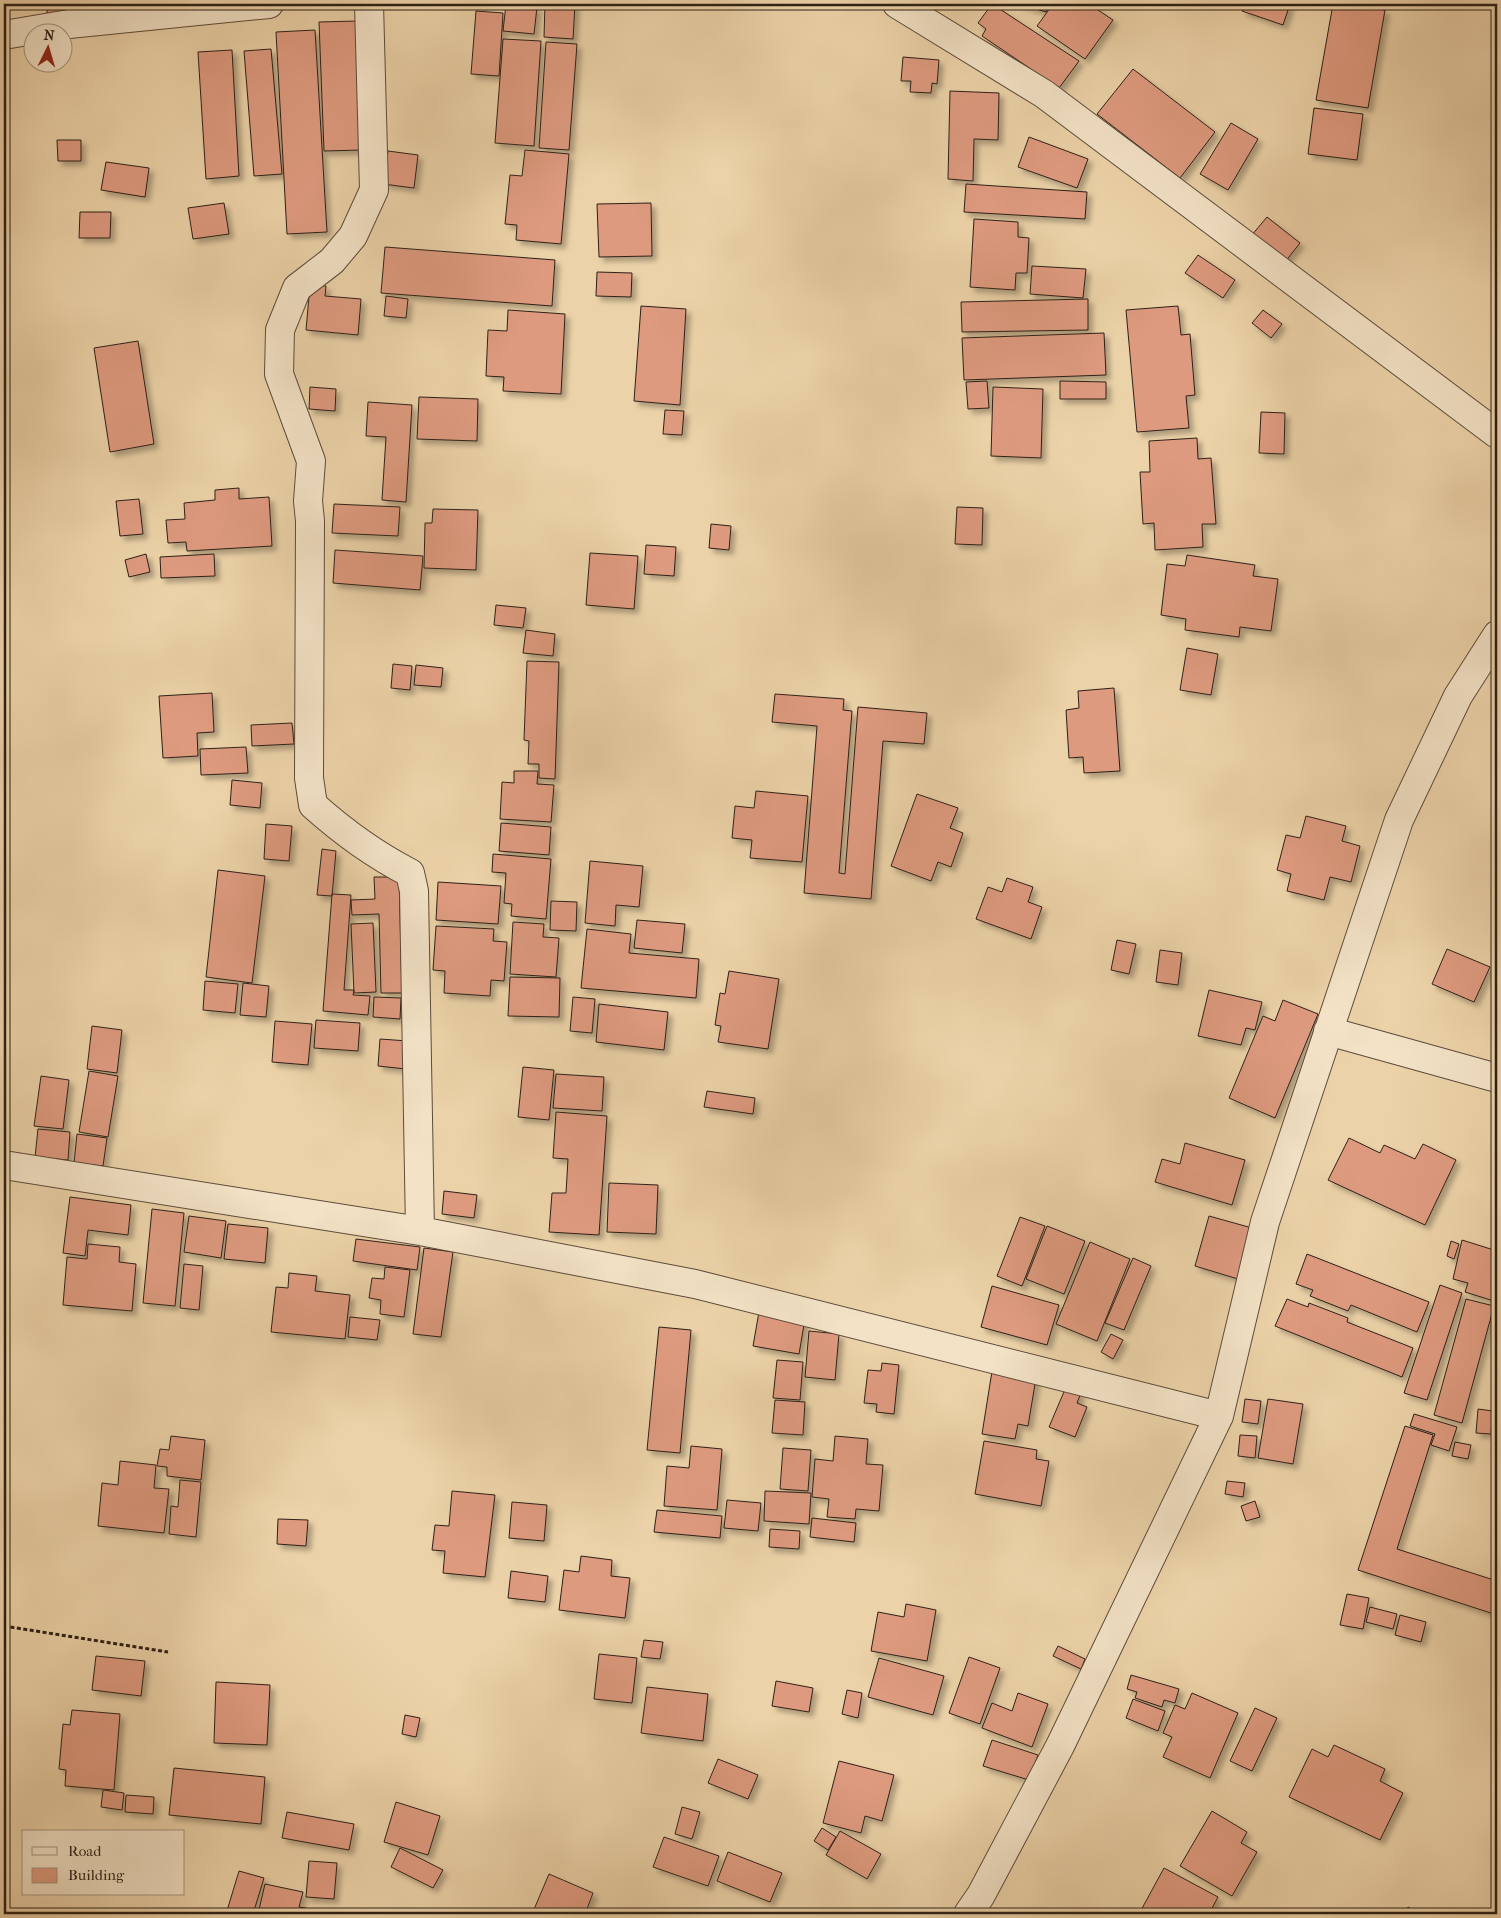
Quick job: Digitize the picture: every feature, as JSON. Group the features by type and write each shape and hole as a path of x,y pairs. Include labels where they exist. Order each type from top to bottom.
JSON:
{"street":[{"path":"4,35 185,8 269,4"},
{"path":"369,4 374,190 353,236 332,261 297,288 280,330 279,374 311,461 308,501 310,522 309,778 313,805 336,826 395,866 410,873 414,891 420,1231"},
{"path":"897,4 1044,94 1497,434"},
{"path":"968,1914 981,1895 1060,1746 1219,1416 1265,1222 1399,820 1458,696 1497,634"},
{"path":"1328,1031 1497,1078"},
{"path":"4,1165 420,1231 695,1284 1219,1416"}],"path":[{"path":"4,1626 168,1652"}],"building":[{"path":"47,4 68,4 67,15 47,15"},
{"path":"506,4 537,7 534,34 503,31"},
{"path":"545,4 575,4 573,39 544,37"},
{"path":"992,4 1079,61 1059,88 982,36 986,29 978,23"},
{"path":"1019,4 1049,4 1046,12"},
{"path":"1053,4 1089,4 1113,20 1085,59 1037,26"},
{"path":"1245,4 1290,4 1283,25 1242,11"},
{"path":"1333,4 1385,10 1368,108 1316,100"},
{"path":"476,11 503,13 499,76 471,74"},
{"path":"357,21 362,150 324,151 319,22"},
{"path":"315,30 327,232 287,234 276,32"},
{"path":"503,39 541,41 534,146 495,143"},
{"path":"546,42 577,44 569,150 539,148"},
{"path":"271,49 282,174 254,176 244,51"},
{"path":"232,50 239,176 206,179 198,52"},
{"path":"903,57 939,60 937,84 932,83 931,93 910,92 911,81 901,81"},
{"path":"1133,69 1215,132 1180,178 1097,114"},
{"path":"950,91 999,93 998,140 974,139 973,181 948,179"},
{"path":"1314,108 1363,114 1357,160 1308,154"},
{"path":"1231,123 1258,139 1228,190 1200,174"},
{"path":"1029,137 1088,159 1077,188 1018,167"},
{"path":"57,140 81,140 81,161 58,161"},
{"path":"525,150 569,154 561,244 516,240 517,225 505,224 510,175 522,176"},
{"path":"388,151 418,155 414,188 383,184"},
{"path":"106,162 149,168 145,197 101,190"},
{"path":"966,184 1087,192 1085,219 964,212"},
{"path":"224,203 229,234 193,239 188,208"},
{"path":"651,203 652,256 599,257 597,204"},
{"path":"80,212 111,212 110,238 79,238"},
{"path":"1267,217 1300,243 1285,262 1251,236"},
{"path":"974,219 1018,222 1018,237 1029,238 1027,273 1016,273 1015,290 970,287"},
{"path":"385,247 555,260 552,306 381,293"},
{"path":"1198,255 1235,280 1223,298 1185,273"},
{"path":"1032,266 1086,269 1083,298 1030,294"},
{"path":"597,272 632,273 631,297 596,296"},
{"path":"310,285 326,286 325,296 361,299 358,335 306,330"},
{"path":"386,296 408,299 406,318 384,316"},
{"path":"1088,299 1088,330 962,332 961,302"},
{"path":"641,306 686,309 680,405 634,401"},
{"path":"1178,306 1181,335 1190,334 1195,395 1186,396 1189,428 1137,432 1126,310"},
{"path":"508,310 565,314 561,394 503,391 504,377 486,376 488,330 507,331"},
{"path":"1263,310 1282,324 1271,338 1252,323"},
{"path":"1104,333 1106,375 964,380 962,338"},
{"path":"138,341 154,444 110,452 94,348"},
{"path":"987,381 989,408 968,409 966,382"},
{"path":"1060,381 1106,382 1106,399 1060,399"},
{"path":"310,387 336,389 335,411 309,409"},
{"path":"993,387 1043,389 1041,458 991,456"},
{"path":"419,397 478,399 477,441 417,439"},
{"path":"368,402 412,405 406,502 382,500 386,437 366,436"},
{"path":"665,410 684,411 682,435 663,434"},
{"path":"1261,412 1285,413 1284,454 1259,453"},
{"path":"1197,438 1198,459 1211,458 1216,524 1202,524 1203,547 1155,550 1154,523 1143,524 1140,472 1150,472 1149,441"},
{"path":"239,488 239,499 269,497 272,546 187,551 186,542 168,543 166,520 185,519 184,503 215,500 215,490"},
{"path":"139,499 143,534 120,536 116,501"},
{"path":"334,504 400,507 398,536 332,533"},
{"path":"957,507 983,508 982,545 955,544"},
{"path":"433,509 478,510 476,570 424,568 425,523 432,523"},
{"path":"711,524 731,526 729,550 709,548"},
{"path":"646,545 676,547 674,576 644,574"},
{"path":"335,550 423,556 420,590 333,583"},
{"path":"590,553 638,556 634,609 586,605"},
{"path":"146,554 150,572 129,577 125,560"},
{"path":"214,554 215,576 161,578 160,557"},
{"path":"1187,555 1255,565 1253,576 1278,579 1271,631 1240,627 1239,637 1185,630 1186,619 1161,615 1167,564 1185,566"},
{"path":"496,605 526,608 523,628 494,625"},
{"path":"526,630 555,634 553,656 523,653"},
{"path":"1187,648 1218,654 1211,695 1180,690"},
{"path":"527,661 559,662 555,779 539,778 539,764 528,764 529,741 524,740"},
{"path":"393,664 412,666 410,690 391,688"},
{"path":"416,665 443,668 441,687 414,685"},
{"path":"1114,688 1120,771 1084,773 1083,757 1069,758 1066,710 1079,708 1078,691"},
{"path":"212,693 214,732 197,733 198,756 163,758 159,696"},
{"path":"775,694 844,699 843,710 852,711 839,873 845,874 858,707 927,713 924,744 883,741 871,899 804,893 817,726 772,722"},
{"path":"292,723 294,744 252,746 251,725"},
{"path":"246,747 248,773 201,775 200,749"},
{"path":"514,771 538,771 537,784 554,785 551,822 500,819 502,782 514,783"},
{"path":"232,780 262,783 260,808 230,805"},
{"path":"756,791 808,796 802,862 750,858 752,840 732,838 735,806 754,808"},
{"path":"917,794 958,808 950,828 963,833 951,867 938,862 931,881 891,866"},
{"path":"1306,816 1346,826 1342,841 1360,846 1351,882 1330,877 1324,900 1287,891 1291,874 1277,870 1286,835 1300,838"},
{"path":"501,823 551,827 549,855 499,851"},
{"path":"266,824 292,826 289,861 264,859"},
{"path":"322,849 336,851 332,896 317,895"},
{"path":"493,854 551,859 546,919 511,916 512,904 504,903 506,873 492,872"},
{"path":"590,861 643,866 639,907 616,905 615,926 585,923"},
{"path":"218,870 265,876 252,983 206,977"},
{"path":"374,877 399,877 402,993 381,993 379,914 352,915 351,900 375,899"},
{"path":"1007,878 1033,887 1028,902 1042,907 1031,939 976,919 988,887 1002,892"},
{"path":"438,882 501,886 498,924 436,920"},
{"path":"332,894 351,895 344,990 354,990 353,995 370,996 368,1015 323,1011"},
{"path":"551,901 577,902 576,931 550,930"},
{"path":"637,920 685,924 682,953 634,948"},
{"path":"513,922 544,924 543,937 559,938 556,977 510,974"},
{"path":"373,923 376,992 354,993 351,924"},
{"path":"436,926 494,929 493,941 507,942 504,981 491,980 490,996 444,993 445,971 433,970"},
{"path":"587,929 631,934 629,953 699,959 696,998 581,988"},
{"path":"1117,940 1136,944 1129,974 1111,970"},
{"path":"1447,949 1490,967 1474,1002 1432,984"},
{"path":"1160,950 1182,953 1178,985 1156,982"},
{"path":"729,971 779,979 768,1049 718,1042 721,1026 715,1025 720,993 725,994"},
{"path":"510,977 560,978 559,1017 508,1016"},
{"path":"205,981 238,984 235,1013 203,1010"},
{"path":"243,983 269,986 266,1017 240,1015"},
{"path":"1209,990 1262,1002 1255,1030 1246,1028 1241,1045 1198,1036"},
{"path":"374,997 401,998 400,1019 373,1017"},
{"path":"573,997 595,999 592,1033 570,1031"},
{"path":"1283,1000 1318,1014 1275,1118 1229,1098 1263,1016 1275,1021"},
{"path":"599,1004 668,1012 664,1050 596,1042"},
{"path":"316,1020 360,1023 358,1051 314,1048"},
{"path":"275,1021 312,1024 308,1065 272,1062"},
{"path":"92,1026 122,1030 117,1073 87,1069"},
{"path":"380,1039 408,1041 406,1069 378,1066"},
{"path":"523,1067 554,1070 549,1120 518,1117"},
{"path":"89,1071 118,1076 108,1137 79,1132"},
{"path":"556,1074 604,1077 602,1111 553,1108"},
{"path":"41,1076 69,1080 63,1129 34,1126"},
{"path":"707,1091 755,1098 753,1114 704,1107"},
{"path":"556,1112 607,1116 599,1235 549,1232 552,1193 566,1193 568,1159 553,1158"},
{"path":"38,1129 70,1132 68,1160 35,1157"},
{"path":"77,1134 107,1138 103,1166 74,1163"},
{"path":"1349,1138 1380,1153 1384,1145 1415,1159 1423,1144 1456,1160 1425,1225 1328,1180"},
{"path":"1185,1143 1245,1160 1232,1205 1155,1182 1162,1159 1180,1164"},
{"path":"609,1183 658,1185 656,1234 607,1232"},
{"path":"444,1191 477,1195 474,1218 442,1214"},
{"path":"70,1197 131,1205 128,1235 88,1230 85,1256 63,1253"},
{"path":"152,1209 184,1213 175,1306 143,1303"},
{"path":"189,1216 226,1221 221,1258 184,1252"},
{"path":"1209,1216 1252,1228 1238,1279 1195,1266"},
{"path":"1020,1217 1045,1226 1022,1286 997,1276"},
{"path":"228,1224 268,1228 265,1263 224,1259"},
{"path":"1047,1226 1085,1241 1064,1294 1026,1279"},
{"path":"356,1239 420,1247 417,1270 353,1261"},
{"path":"1462,1240 1497,1251 1497,1291 1494,1301 1465,1292 1468,1283 1453,1279"},
{"path":"1451,1241 1459,1244 1454,1259 1447,1256"},
{"path":"1090,1242 1130,1259 1097,1341 1056,1324"},
{"path":"88,1244 120,1247 119,1262 136,1264 132,1311 63,1305 67,1257 87,1259"},
{"path":"424,1248 453,1252 441,1337 413,1334"},
{"path":"1307,1254 1429,1302 1417,1332 1351,1305 1348,1311 1310,1296 1313,1290 1296,1284"},
{"path":"1133,1258 1151,1266 1124,1330 1105,1323"},
{"path":"184,1264 203,1266 199,1310 180,1308"},
{"path":"385,1267 410,1270 404,1317 380,1314 381,1300 369,1298 372,1278 384,1279"},
{"path":"289,1273 317,1276 315,1291 350,1295 345,1339 271,1332 276,1287 288,1288"},
{"path":"1440,1285 1462,1293 1427,1400 1404,1393"},
{"path":"992,1286 1059,1305 1047,1345 981,1327"},
{"path":"1287,1299 1308,1307 1309,1303 1348,1318 1347,1322 1413,1348 1402,1377 1275,1326"},
{"path":"1466,1299 1494,1306 1462,1423 1434,1415"},
{"path":"759,1312 805,1319 799,1354 753,1346"},
{"path":"350,1317 380,1320 377,1340 348,1337"},
{"path":"659,1327 691,1330 680,1453 647,1450"},
{"path":"1497,1330 1497,1353 1492,1351"},
{"path":"809,1331 839,1334 835,1380 805,1377"},
{"path":"1111,1334 1123,1340 1113,1359 1101,1352"},
{"path":"777,1360 803,1362 800,1400 773,1398"},
{"path":"882,1363 899,1365 894,1414 876,1412 877,1404 864,1403 868,1370 881,1371"},
{"path":"993,1365 1037,1372 1028,1426 1018,1424 1015,1439 982,1434"},
{"path":"1066,1387 1081,1393 1077,1403 1087,1407 1075,1437 1049,1427"},
{"path":"1245,1399 1261,1401 1258,1424 1242,1422"},
{"path":"1268,1399 1303,1404 1293,1464 1258,1458"},
{"path":"775,1400 805,1402 803,1435 772,1433"},
{"path":"1478,1409 1493,1411 1491,1434 1476,1433"},
{"path":"1414,1414 1457,1427 1449,1451 1431,1445 1435,1434 1410,1426"},
{"path":"1405,1426 1433,1435 1397,1549 1497,1581 1497,1615 1358,1570"},
{"path":"1240,1435 1257,1436 1255,1458 1238,1456"},
{"path":"171,1436 205,1440 201,1480 167,1476 167,1467 157,1466 160,1449 169,1450"},
{"path":"835,1436 868,1439 866,1464 883,1465 879,1511 856,1509 855,1519 827,1517 829,1499 812,1497 815,1459 833,1461"},
{"path":"984,1441 1037,1450 1036,1459 1049,1461 1041,1506 975,1494"},
{"path":"1455,1442 1471,1445 1468,1459 1452,1456"},
{"path":"691,1446 722,1449 717,1510 664,1506 667,1466 689,1468"},
{"path":"783,1448 811,1450 808,1491 780,1489"},
{"path":"120,1461 156,1465 154,1488 169,1489 164,1533 98,1526 102,1483 118,1485"},
{"path":"180,1480 201,1482 196,1537 169,1534 171,1506 178,1507"},
{"path":"1227,1481 1245,1483 1243,1497 1225,1494"},
{"path":"452,1491 495,1495 485,1577 443,1573 445,1551 432,1550 435,1525 449,1526"},
{"path":"765,1491 811,1493 809,1524 764,1521"},
{"path":"727,1500 761,1503 758,1531 724,1528"},
{"path":"1255,1501 1260,1517 1246,1521 1241,1506"},
{"path":"512,1502 547,1505 544,1541 509,1538"},
{"path":"657,1510 722,1516 720,1538 654,1532"},
{"path":"812,1518 856,1523 854,1542 810,1537"},
{"path":"278,1519 308,1520 306,1546 277,1544"},
{"path":"770,1529 800,1531 799,1549 769,1547"},
{"path":"581,1556 612,1560 611,1576 630,1578 625,1618 559,1610 564,1570 579,1572"},
{"path":"511,1571 548,1576 545,1602 508,1598"},
{"path":"1347,1594 1369,1598 1363,1629 1340,1625"},
{"path":"906,1604 936,1610 927,1661 871,1651 878,1612 904,1617"},
{"path":"1370,1607 1397,1614 1393,1629 1366,1622"},
{"path":"1400,1615 1426,1622 1421,1642 1395,1635"},
{"path":"644,1640 663,1642 660,1659 641,1657"},
{"path":"1058,1646 1085,1659 1081,1669 1053,1656"},
{"path":"599,1654 637,1658 632,1703 594,1699"},
{"path":"96,1656 145,1661 141,1696 92,1690"},
{"path":"969,1657 1000,1668 980,1724 949,1713"},
{"path":"879,1658 944,1676 933,1715 868,1697"},
{"path":"1131,1675 1179,1689 1175,1703 1164,1700 1162,1707 1135,1698 1137,1692 1127,1689"},
{"path":"776,1681 813,1688 809,1712 772,1706"},
{"path":"216,1682 270,1685 267,1745 214,1743"},
{"path":"647,1687 708,1694 703,1741 641,1733"},
{"path":"847,1690 862,1693 858,1718 842,1714"},
{"path":"1018,1693 1048,1704 1032,1747 982,1728 992,1703 1012,1711"},
{"path":"1192,1693 1238,1713 1210,1778 1163,1757 1172,1737 1163,1733 1175,1705 1185,1709"},
{"path":"1133,1699 1165,1711 1158,1731 1126,1718"},
{"path":"1255,1708 1277,1718 1252,1771 1230,1761"},
{"path":"72,1710 120,1714 114,1790 65,1786 66,1770 59,1769 63,1724 70,1725"},
{"path":"405,1715 420,1718 416,1737 402,1734"},
{"path":"992,1740 1038,1755 1029,1780 983,1766"},
{"path":"1334,1745 1385,1769 1380,1781 1403,1793 1380,1840 1289,1797 1312,1749 1328,1757"},
{"path":"718,1759 758,1775 748,1799 708,1783"},
{"path":"839,1761 894,1775 882,1821 865,1816 861,1833 823,1823"},
{"path":"174,1768 265,1777 261,1824 169,1815"},
{"path":"103,1790 124,1793 122,1810 101,1807"},
{"path":"126,1795 154,1797 153,1814 125,1812"},
{"path":"396,1802 440,1816 428,1855 384,1842"},
{"path":"682,1807 700,1812 692,1839 675,1834"},
{"path":"1212,1811 1247,1832 1241,1843 1257,1852 1232,1896 1180,1866"},
{"path":"287,1812 354,1824 349,1850 282,1838"},
{"path":"822,1828 836,1837 828,1850 814,1841"},
{"path":"840,1831 881,1854 867,1879 826,1855"},
{"path":"664,1837 719,1856 708,1886 653,1867"},
{"path":"400,1848 443,1870 433,1888 391,1867"},
{"path":"728,1852 782,1873 770,1902 717,1881"},
{"path":"309,1861 337,1863 334,1899 306,1897"},
{"path":"1164,1868 1218,1897 1209,1914 1144,1914 1140,1912"},
{"path":"239,1871 264,1878 253,1914 226,1914"},
{"path":"549,1874 593,1893 585,1914 532,1914"},
{"path":"265,1884 303,1892 299,1907 310,1909 309,1914 258,1914"},
{"path":"1408,1907 1420,1914 1404,1914"}]}
